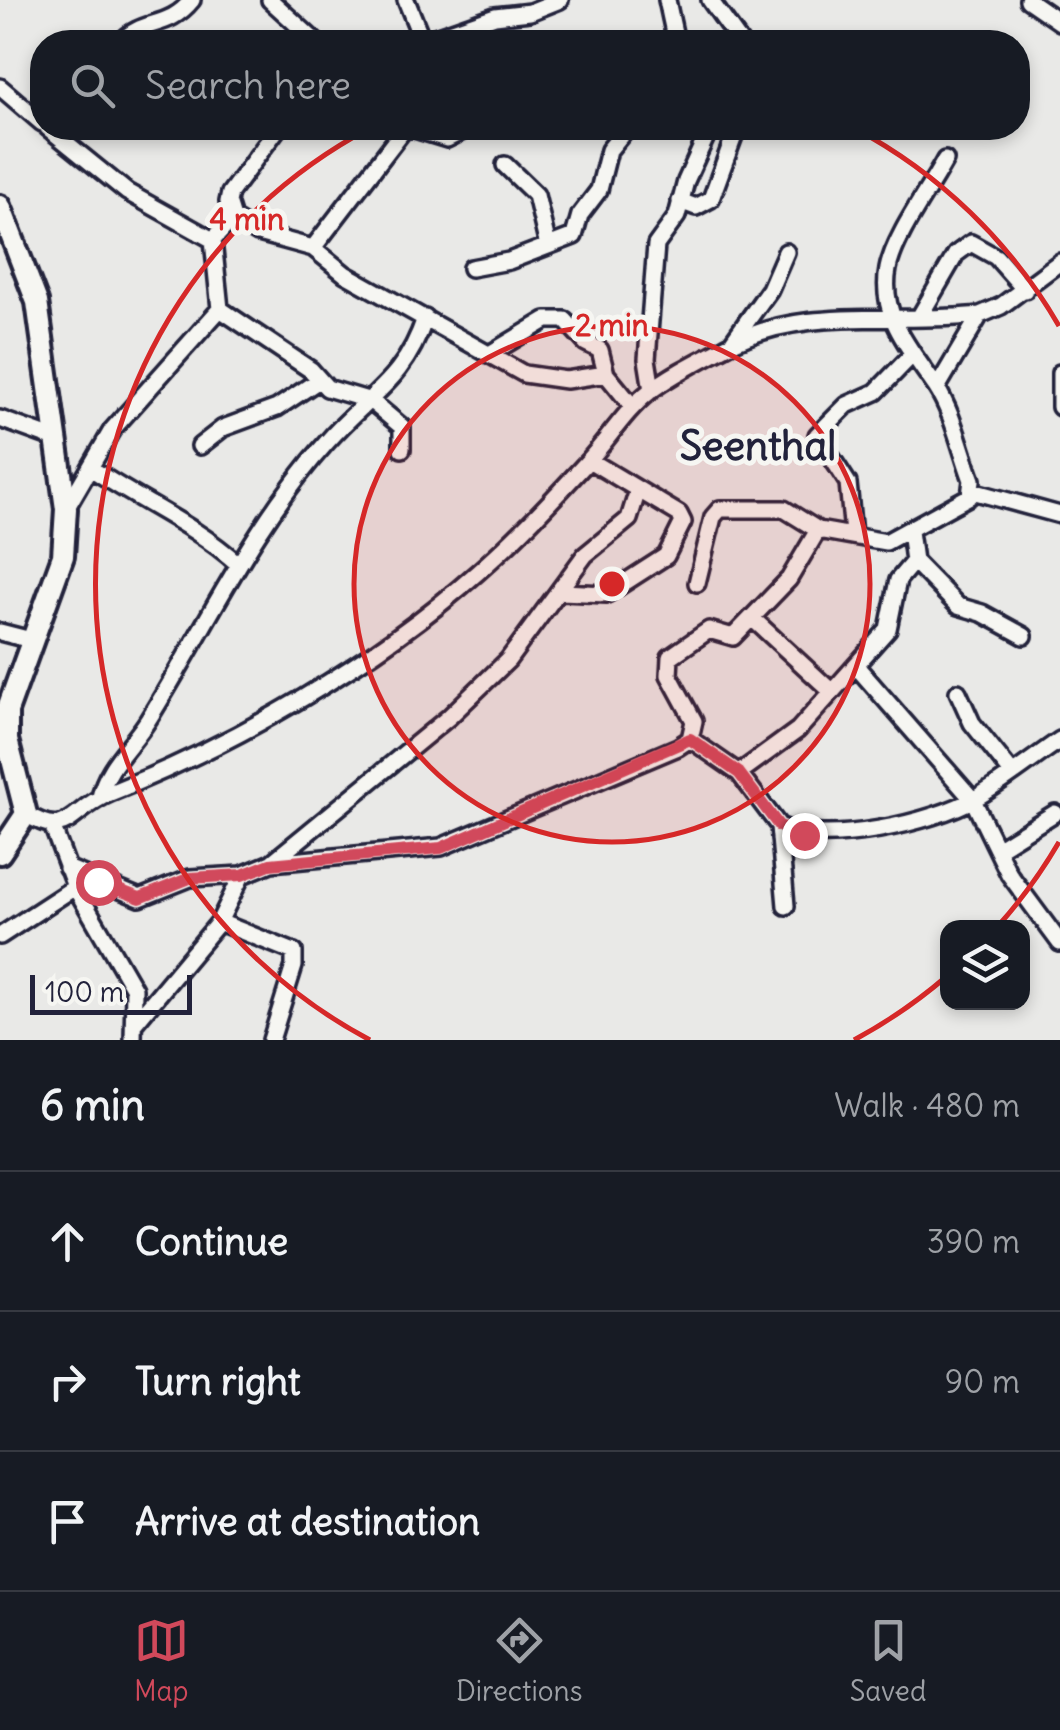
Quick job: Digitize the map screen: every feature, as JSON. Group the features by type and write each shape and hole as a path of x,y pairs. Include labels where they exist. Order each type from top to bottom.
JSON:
{"main road":[{"path":"0,206 37,302 66,509 62,556 31,640 6,726 26,814 0,854"}],"street":[{"path":"270,0 303,30"},
{"path":"406,0 417,30"},
{"path":"456,30 495,16 530,12 560,0"},
{"path":"667,0 673,30"},
{"path":"710,0 731,30"},
{"path":"1028,0 1060,22"},
{"path":"135,30 172,20 183,4"},
{"path":"0,87 30,112"},
{"path":"64,140 140,200 213,240"},
{"path":"264,140 230,193 228,202 234,218 258,233 314,248 345,274 536,378 566,380 606,374"},
{"path":"314,248 399,140"},
{"path":"471,268 510,262 576,232 584,207 600,185 609,150 617,140"},
{"path":"652,390 647,359 656,245 675,220 705,140"},
{"path":"680,202 696,206 711,199 733,140"},
{"path":"945,160 888,270 892,316 910,356 937,388 972,491"},
{"path":"505,165 536,195 548,246"},
{"path":"66,509 122,417 220,309 213,240 234,218"},
{"path":"920,316 956,254 972,243 996,257 1026,290"},
{"path":"731,344 770,289 786,252"},
{"path":"53,828 100,797 172,768 384,647 478,572 652,390 731,344 765,331 810,322 980,315 1026,290 1060,262"},
{"path":"220,309 330,390 371,400 402,427 402,449"},
{"path":"937,388 980,315"},
{"path":"492,352 559,317 600,350 606,374 634,408"},
{"path":"100,797 112,765 148,720 238,564 326,443 412,356 425,318"},
{"path":"853,534 848,484 816,435 847,406 876,392 910,356"},
{"path":"1060,373 1060,407"},
{"path":"200,446 223,428 277,408 319,380"},
{"path":"0,419 58,440"},
{"path":"560,592 607,594 670,550 682,518 589,460"},
{"path":"92,469 150,508 208,537 238,564"},
{"path":"270,864 449,717 508,660 585,554 629,519 638,490"},
{"path":"972,491 1060,515"},
{"path":"697,583 713,516 720,509 784,509 818,530 853,534 881,543 966,500 972,491"},
{"path":"690,739 694,721 669,675 670,657 709,630 733,637 789,579 818,530"},
{"path":"910,531 914,561 958,606 982,613 1024,636"},
{"path":"739,773 798,730 888,629 898,580 914,561"},
{"path":"752,618 831,692"},
{"path":"0,632 31,640"},
{"path":"856,666 973,800 1018,888 1060,944"},
{"path":"958,692 972,723 1012,773"},
{"path":"67,868 140,898 190,878 242,875 270,864 441,848 690,739"},
{"path":"690,739 739,773 779,826 786,906"},
{"path":"779,826 804,835 862,831 927,816 973,800 1060,740"},
{"path":"997,849 1055,812"},
{"path":"26,814 53,828 75,887 131,980 136,998 133,1032"},
{"path":"133,1032 218,922 242,875"},
{"path":"0,936 75,887"},
{"path":"218,922 294,952 294,966 271,1040"}],"district":[{"name":"Seenthal","path":"758,446"}],"route":[{"path":"98,882 140,898 190,878 242,875 270,864 441,848 690,739 739,773 779,826 804,835"}]}
